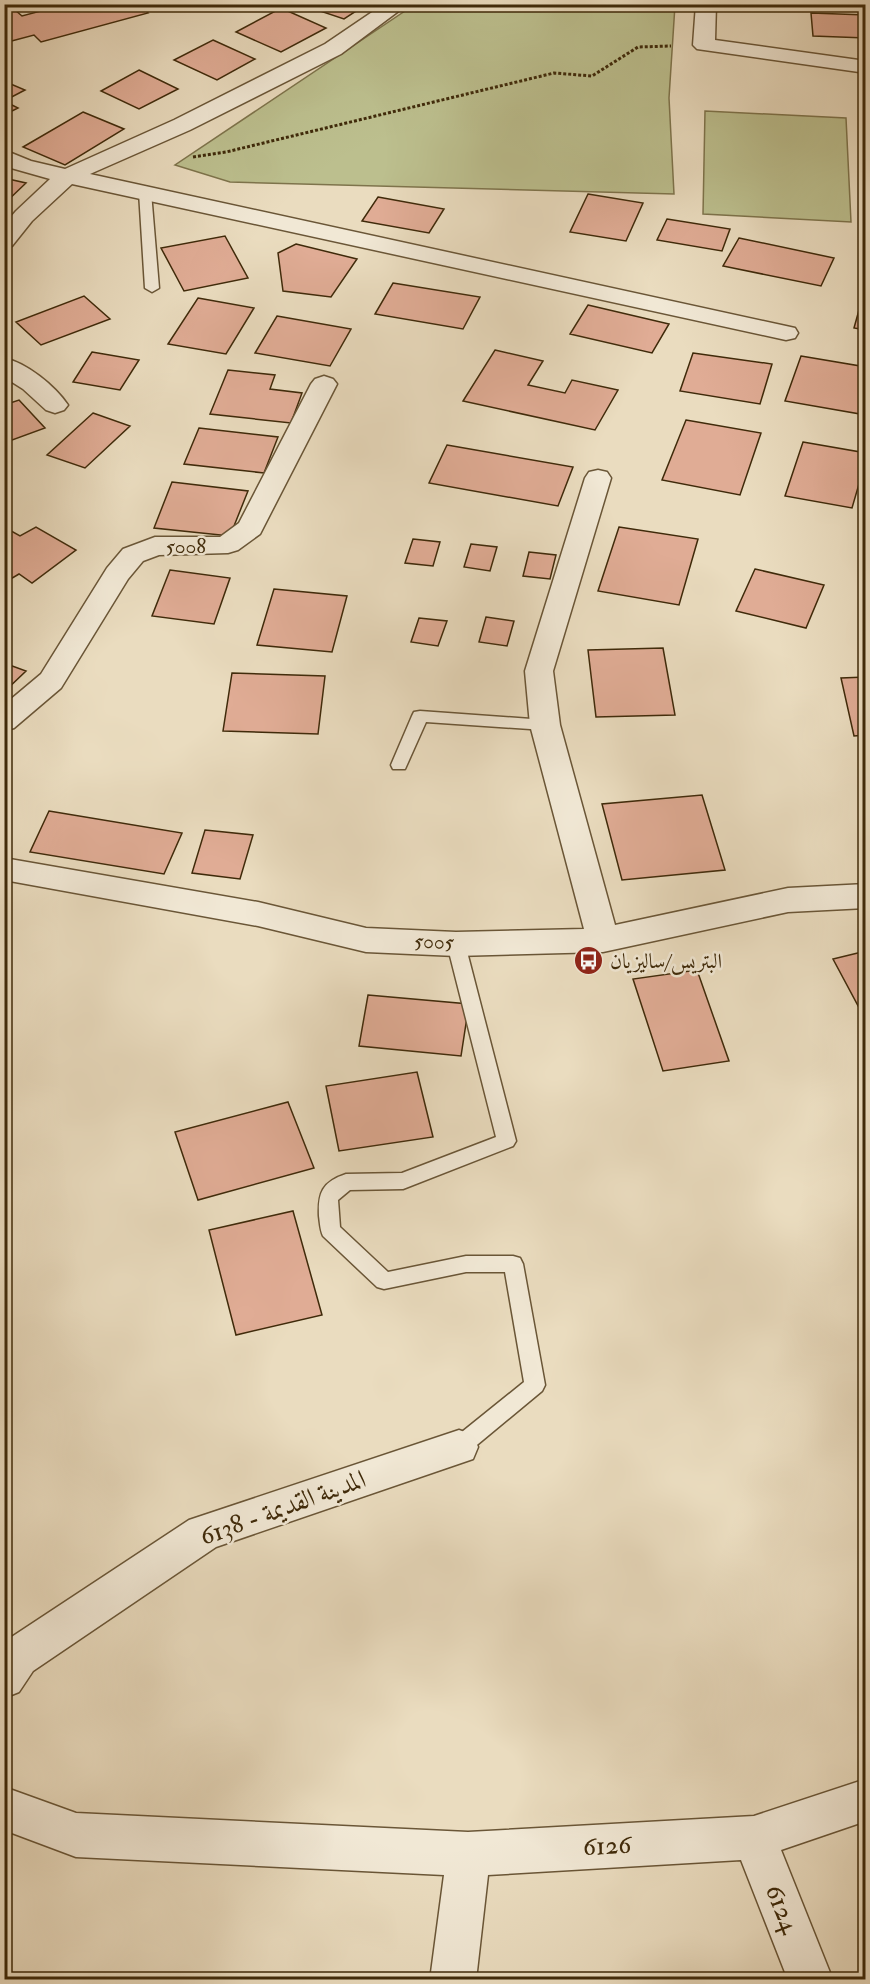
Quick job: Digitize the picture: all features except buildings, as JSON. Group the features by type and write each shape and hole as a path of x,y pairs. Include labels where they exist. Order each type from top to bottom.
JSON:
{"street":[{"path":"4,241 24,216 67,176 182,125 333,49 398,4"},
{"path":"706,4 705,45 866,67"},
{"path":"4,157 24,166 67,176 786,333"},
{"path":"4,365 32,384 55,405"},
{"name":"5008","path":"4,721 51,681 117,574 133,555 155,546 228,544 250,528 324,384"},
{"path":"598,478 538,671 545,725 603,940"},
{"name":"5005","path":"4,869 258,914 366,940 456,944 603,940 788,900 866,896"},
{"name":"المدينة القديمة - 6138","path":"4,1678 18,1657 203,1533 459,1447"},
{"name":"6126","path":"468,1854 754,1838 866,1800"},
{"path":"4,1808 76,1835 468,1854 453,1980"},
{"name":"6124","path":"754,1838 811,1980"}],"lane":[{"path":"145,192 152,288"},
{"path":"399,765 420,716 545,725"},
{"path":"456,944 506,1141 403,1181 346,1182 328,1197 330,1230 384,1281 466,1264 513,1264 535,1385 459,1447"}],"path":[{"path":"184,158 226,152 554,72 591,76 638,47 705,45"}],"green space":[{"path":"414,5 675,5 669,98 674,194 230,182 175,165"},
{"path":"705,111 846,118 851,222 703,214"}],"place":[{"name":"البتريس/ساليزيان","path":"589,961"}]}
